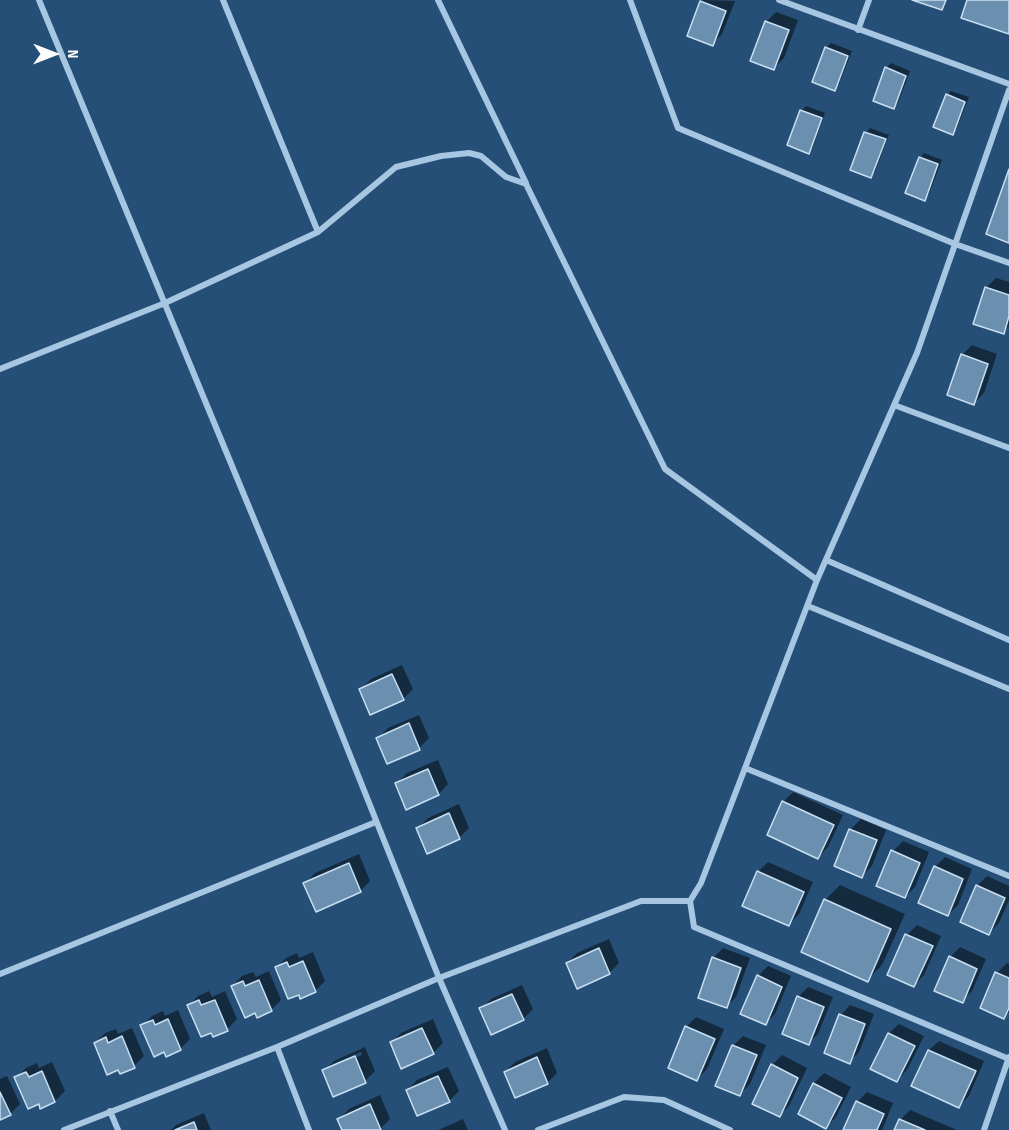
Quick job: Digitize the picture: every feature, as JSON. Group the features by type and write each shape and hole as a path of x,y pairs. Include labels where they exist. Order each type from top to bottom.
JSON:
{"street":[{"path":"39,0 165,303 439,978 505,1130"},
{"path":"223,0 318,232"},
{"path":"438,0 665,469 818,580"},
{"path":"630,0 678,128 955,244 1009,264"},
{"path":"779,0 1009,84"},
{"path":"858,30 869,0"},
{"path":"984,1130 1009,1058 694,927 690,901 701,883 826,560 917,353 1009,90"},
{"path":"0,360 2,368 165,303 318,232 396,167 441,156 469,153 482,156 506,177 526,184"},
{"path":"894,405 1009,448"},
{"path":"826,560 1009,640"},
{"path":"808,606 1009,689"},
{"path":"746,768 1009,876"},
{"path":"0,974 376,822"},
{"path":"64,1130 277,1047 439,978 640,901 690,901"},
{"path":"277,1047 309,1130"},
{"path":"538,1130 624,1097 664,1100 730,1130"},
{"path":"110,1111 118,1130"}],"building":[{"path":"912,0 946,0 942,10"},
{"path":"967,0 1009,0 1009,34 961,18"},
{"path":"700,1 726,11 713,46 687,36"},
{"path":"765,21 789,30 774,70 750,61"},
{"path":"825,47 848,56 835,91 812,82"},
{"path":"885,67 906,76 894,109 873,101"},
{"path":"946,94 965,102 953,135 933,127"},
{"path":"800,110 822,118 809,154 787,145"},
{"path":"864,132 886,139 871,178 850,170"},
{"path":"919,157 938,164 925,201 905,193"},
{"path":"1009,169 1009,243 986,234"},
{"path":"985,287 1009,295 1009,316 1004,334 973,324"},
{"path":"961,354 988,364 974,405 947,395"},
{"path":"392,674 404,700 370,715 359,689"},
{"path":"409,723 420,750 387,764 376,738"},
{"path":"428,769 439,795 406,810 395,783"},
{"path":"782,801 834,825 818,859 767,835"},
{"path":"449,813 460,839 427,854 416,828"},
{"path":"849,829 877,840 862,878 834,866"},
{"path":"891,850 920,863 905,898 876,886"},
{"path":"349,863 361,892 316,912 303,883"},
{"path":"934,866 963,879 948,916 918,903"},
{"path":"757,871 804,892 789,926 742,906"},
{"path":"976,885 1005,898 989,935 960,922"},
{"path":"824,899 891,929 868,982 801,952"},
{"path":"905,934 933,946 914,987 887,975"},
{"path":"599,948 610,974 577,989 566,963"},
{"path":"949,956 977,969 963,1003 934,991"},
{"path":"712,957 741,968 727,1008 698,998"},
{"path":"303,961 316,992 300,999 299,995 288,999 275,967 287,962 289,967"},
{"path":"995,972 1009,978 1009,1008 1004,1019 980,1008"},
{"path":"757,975 782,987 766,1025 740,1014"},
{"path":"259,980 272,1011 257,1018 255,1013 245,1018 231,986 243,981 245,986"},
{"path":"512,994 524,1020 491,1035 479,1008"},
{"path":"797,996 824,1007 809,1045 782,1034"},
{"path":"199,1000 201,1005 215,1000 228,1031 213,1037 211,1033 201,1037 187,1005"},
{"path":"839,1014 865,1024 850,1064 824,1053"},
{"path":"168,1019 181,1050 166,1057 164,1052 154,1057 140,1025 153,1020 155,1025"},
{"path":"685,1026 715,1039 697,1081 668,1068"},
{"path":"422,1028 434,1054 401,1069 390,1042"},
{"path":"888,1033 915,1046 897,1082 870,1069"},
{"path":"122,1036 135,1068 120,1074 118,1070 107,1075 94,1043 106,1037 108,1043"},
{"path":"732,1045 757,1055 740,1096 715,1086"},
{"path":"928,1050 976,1071 959,1108 911,1086"},
{"path":"355,1056 366,1083 333,1097 322,1070"},
{"path":"537,1057 548,1084 515,1098 504,1072"},
{"path":"771,1064 798,1078 780,1117 752,1104"},
{"path":"42,1071 55,1102 40,1109 39,1104 28,1109 14,1077 26,1072 29,1077"},
{"path":"438,1076 450,1102 417,1116 406,1090"},
{"path":"813,1083 842,1098 826,1129 798,1114"},
{"path":"0,1092 11,1115 0,1120"},
{"path":"856,1101 884,1114 877,1130 843,1130"},
{"path":"370,1104 381,1130 342,1130 337,1119"},
{"path":"899,1119 925,1130 894,1130"},
{"path":"194,1122 197,1130 175,1130"}]}
